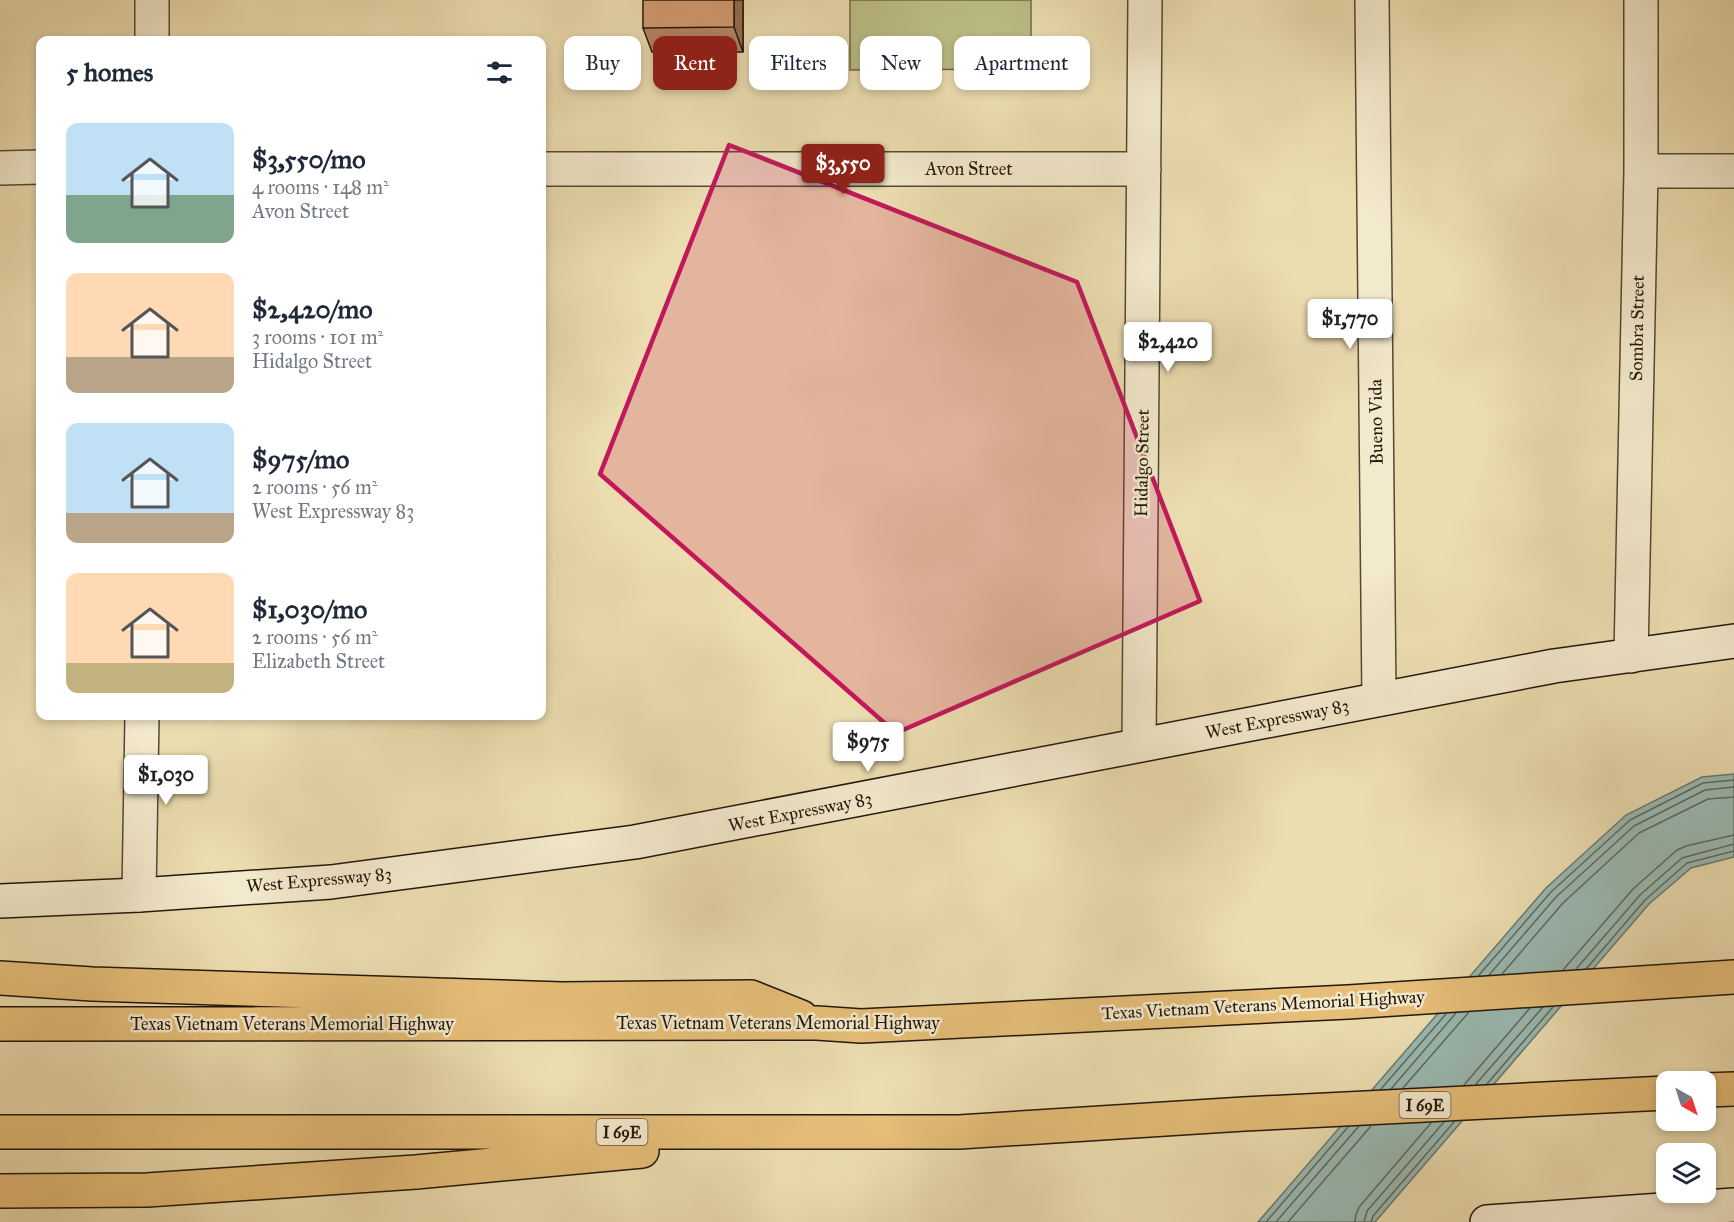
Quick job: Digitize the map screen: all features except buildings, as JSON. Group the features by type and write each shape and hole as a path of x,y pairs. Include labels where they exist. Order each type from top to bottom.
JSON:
{"highway":[{"name":"Texas Vietnam Veterans Memorial Highway","path":"0,1024 817,1023 873,1025 1348,1002 1734,977"},
{"path":"0,978 93,984 550,998 751,997 817,1023"},
{"path":"1716,1090 1734,1089"},
{"name":"I 69E","path":"0,1132 960,1132 1244,1114 1656,1093"},
{"path":"0,1191 147,1190 393,1174 842,1132"}],"street":[{"path":"152,0 152,36"},
{"name":"Hidalgo Street","path":"1139,745 1145,0"},
{"name":"Bueno Vida","path":"1372,0 1379,699"},
{"name":"Sombra Street","path":"1631,656 1641,171 1641,0"},
{"path":"0,168 36,167"},
{"name":"Avon Street","path":"546,169 1144,169"},
{"path":"1641,171 1734,171"},
{"name":"West Expressway 83","path":"0,901 139,895 331,882 635,842 1554,666 1734,640"},
{"path":"139,895 142,720"},
{"path":"1487,1222 1626,1217 1734,1205"}],"highlighted area":[{"path":"729,145 1077,282 1200,601 896,733 600,474"}],"green space":[{"path":"850,0 1031,0 1031,36 954,36 954,69 942,69 942,36 860,36 860,70 850,70"}],"water":[{"path":"1734,774 1734,857 1691,868 1649,904 1375,1222 1258,1222 1546,888 1626,815 1702,777"}]}
